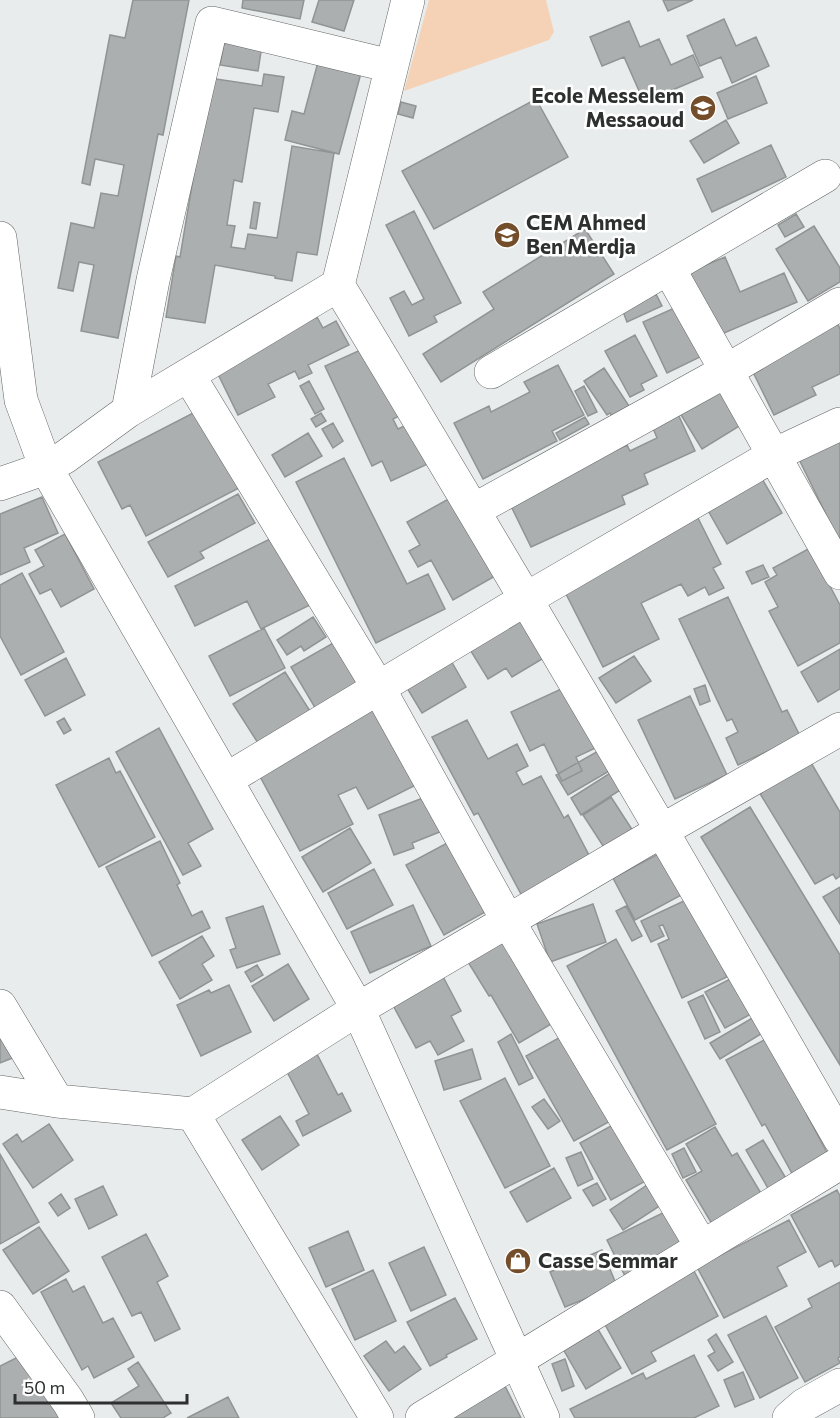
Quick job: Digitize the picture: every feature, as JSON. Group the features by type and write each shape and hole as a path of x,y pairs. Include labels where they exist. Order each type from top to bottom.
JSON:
{"street":[{"path":"0,484 46,468 65,457 128,411 338,285 408,0"},
{"path":"128,411 153,280 215,11 392,66"},
{"path":"491,372 825,176"},
{"path":"0,238 21,400 46,468 227,778 358,1010 543,1418"},
{"path":"669,269 840,573"},
{"path":"338,285 663,830 840,1139"},
{"path":"474,510 726,371 840,304"},
{"path":"189,376 378,687 508,921 702,1247"},
{"path":"227,778 526,599 774,455 840,424"},
{"path":"0,1092 57,1101 193,1114 358,1010 663,830 840,729"},
{"path":"0,1006 57,1101"},
{"path":"193,1114 377,1418"},
{"path":"422,1418 840,1163"},
{"path":"0,1307 78,1418"},
{"path":"789,1418 804,1405 840,1385"}],"shaded area":[{"path":"429,0 546,0 554,32 549,40 404,91"}],"building":[{"path":"133,0 189,0 163,135 158,134 118,338 81,331 94,265 79,262 73,291 58,288 71,223 94,228 101,193 118,196 124,165 95,159 90,185 82,183 110,35 125,38"},
{"path":"243,0 304,0 300,19 242,8"},
{"path":"319,0 354,0 344,31 312,22"},
{"path":"663,0 693,0 668,11"},
{"path":"724,19 736,46 756,37 769,66 732,83 721,57 700,66 687,36"},
{"path":"629,21 640,47 659,39 671,65 693,55 703,77 644,102 624,57 602,66 590,37"},
{"path":"226,33 263,39 258,71 220,65"},
{"path":"321,51 364,62 339,154 285,140 292,111 304,114"},
{"path":"264,74 284,77 278,112 254,108 242,182 234,180 227,225 235,226 231,247 245,249 248,234 277,238 292,146 334,153 317,255 297,252 292,281 215,265 205,323 166,317 176,256 180,257 210,78 262,86"},
{"path":"756,76 767,103 728,119 717,93"},
{"path":"536,99 568,157 434,229 402,171"},
{"path":"401,102 416,106 413,118 398,114"},
{"path":"726,120 739,143 704,163 690,141"},
{"path":"771,145 786,177 712,212 697,179"},
{"path":"254,202 260,203 256,229 250,228"},
{"path":"414,211 461,303 434,316 437,322 409,336 390,298 404,291 412,305 424,299 386,225"},
{"path":"796,214 804,227 785,237 778,225"},
{"path":"814,226 840,268 840,282 808,301 776,249"},
{"path":"585,229 614,274 441,382 423,354 494,309 483,292"},
{"path":"725,257 740,292 784,273 797,302 717,336 689,272"},
{"path":"656,294 662,306 627,322 622,309"},
{"path":"679,306 702,356 667,373 643,322"},
{"path":"317,317 323,328 336,321 349,345 308,365 312,373 299,379 295,371 268,384 275,397 238,415 215,368"},
{"path":"838,324 840,374 812,387 816,395 774,415 750,366"},
{"path":"635,335 657,376 641,384 644,390 630,397 605,351"},
{"path":"365,348 401,415 393,419 398,429 413,422 432,462 391,481 382,461 372,466 325,366"},
{"path":"558,365 584,415 552,431 557,441 483,479 454,423 489,406 491,412 530,392 524,382"},
{"path":"604,368 631,409 615,420 610,413 607,415 584,381"},
{"path":"309,381 324,409 315,414 300,386"},
{"path":"584,386 597,412 588,416 575,391"},
{"path":"717,386 741,425 702,449 678,410"},
{"path":"199,410 239,488 146,536 130,505 122,509 98,462"},
{"path":"677,412 695,451 644,474 648,484 622,496 625,504 531,547 508,500 627,445 630,451 657,438 651,423"},
{"path":"321,413 326,421 316,427 311,419"},
{"path":"585,417 589,424 560,440 556,433"},
{"path":"333,423 343,441 333,448 322,429"},
{"path":"840,429 840,543 795,451"},
{"path":"308,433 322,456 285,477 272,455"},
{"path":"344,458 407,584 428,574 445,609 376,643 296,482"},
{"path":"761,477 782,513 727,544 706,507"},
{"path":"238,494 255,523 200,552 204,558 168,577 148,542"},
{"path":"454,496 504,571 453,600 431,560 418,567 409,551 420,545 407,522"},
{"path":"42,497 58,533 24,548 30,562 0,575 0,514"},
{"path":"697,516 721,564 713,568 724,588 709,595 705,587 688,596 681,584 641,603 659,639 603,667 561,584"},
{"path":"65,534 94,589 61,607 51,589 40,594 29,574 44,566 35,550"},
{"path":"276,536 310,605 261,629 247,601 195,626 175,586"},
{"path":"810,548 840,605 840,643 798,666 769,611 778,607 765,582 777,575 773,568"},
{"path":"763,565 769,577 752,584 746,572"},
{"path":"22,573 64,652 21,675 0,636 0,585"},
{"path":"728,597 782,712 787,710 800,736 738,765 726,738 738,732 732,719 727,721 679,619"},
{"path":"313,617 326,637 304,651 301,646 287,655 277,640"},
{"path":"520,617 552,653 512,677 506,668 488,679 469,648"},
{"path":"264,628 285,668 230,696 209,656"},
{"path":"335,642 361,686 317,711 291,667"},
{"path":"840,649 840,689 818,702 801,672"},
{"path":"446,652 466,687 422,713 401,678"},
{"path":"634,656 651,681 616,703 599,678"},
{"path":"66,658 85,695 45,716 25,680"},
{"path":"285,672 310,711 258,743 233,704"},
{"path":"570,685 604,744 576,757 582,771 562,781 544,744 530,751 511,712"},
{"path":"705,685 710,701 700,705 694,689"},
{"path":"690,696 727,775 675,799 638,720"},
{"path":"380,705 418,784 368,809 356,787 338,795 353,824 300,851 256,769"},
{"path":"64,718 71,730 64,734 57,722"},
{"path":"467,720 488,759 517,744 528,766 516,772 523,785 541,776 564,818 568,815 591,859 522,896 478,813 474,815 432,737"},
{"path":"159,728 213,829 188,843 201,866 183,875 116,752"},
{"path":"600,750 611,770 568,795 556,775"},
{"path":"109,758 116,773 120,771 155,837 99,867 56,785"},
{"path":"810,761 840,812 840,876 836,879 833,874 815,884 759,792"},
{"path":"615,770 625,787 581,815 571,798"},
{"path":"428,796 442,831 412,843 414,848 394,855 379,815"},
{"path":"611,797 635,834 607,852 583,815"},
{"path":"750,807 840,955 840,1065 701,837"},
{"path":"350,828 371,863 323,892 302,857"},
{"path":"160,841 180,883 177,885 192,916 202,911 210,928 152,956 106,867"},
{"path":"451,841 494,907 444,935 406,865"},
{"path":"660,853 685,893 635,920 613,878"},
{"path":"374,869 393,905 347,929 328,893"},
{"path":"840,887 840,924 823,897"},
{"path":"686,900 700,919 727,977 682,998 658,944 669,939 663,925 659,926 664,936 651,942 641,921"},
{"path":"593,904 606,942 550,962 537,924"},
{"path":"413,905 431,946 370,973 351,932"},
{"path":"263,906 280,954 237,968 230,950 236,948 226,918"},
{"path":"626,906 642,936 632,941 616,911"},
{"path":"202,936 214,956 202,964 212,980 180,999 159,962"},
{"path":"508,937 558,1020 519,1043 491,995 489,996 468,962"},
{"path":"616,939 716,1124 667,1150 567,966"},
{"path":"288,964 309,999 274,1021 252,986"},
{"path":"257,965 263,975 251,982 245,972"},
{"path":"439,969 461,1011 451,1016 464,1041 438,1055 430,1041 416,1048 388,996"},
{"path":"732,978 751,1014 725,1028 705,992"},
{"path":"229,985 251,1032 201,1056 177,1005 209,990 211,993"},
{"path":"703,995 720,1032 705,1039 688,1002"},
{"path":"0,1016 15,1057 0,1063"},
{"path":"754,1017 764,1032 720,1059 710,1043"},
{"path":"511,1034 533,1078 519,1085 498,1042"},
{"path":"566,1034 614,1119 574,1141 526,1056"},
{"path":"772,1036 815,1111 807,1115 830,1158 794,1177 765,1124 762,1126 726,1060"},
{"path":"472,1049 481,1079 444,1090 435,1061"},
{"path":"316,1052 338,1095 342,1093 351,1111 303,1136 296,1121 309,1114 285,1068"},
{"path":"505,1078 550,1166 505,1188 460,1101"},
{"path":"544,1099 560,1121 548,1129 532,1107"},
{"path":"280,1116 299,1145 262,1170 242,1140"},
{"path":"620,1121 651,1178 611,1200 580,1143"},
{"path":"49,1124 73,1160 33,1188 3,1144 17,1134 22,1142"},
{"path":"715,1127 732,1156 737,1153 762,1195 712,1224 686,1180 702,1171 686,1144"},
{"path":"763,1140 787,1180 769,1190 746,1150"},
{"path":"684,1148 696,1172 683,1178 672,1154"},
{"path":"581,1152 593,1179 578,1186 566,1158"},
{"path":"0,1154 39,1222 0,1244"},
{"path":"554,1168 571,1198 527,1222 510,1192"},
{"path":"597,1183 606,1199 593,1206 583,1190"},
{"path":"650,1183 664,1203 623,1230 610,1210"},
{"path":"103,1186 117,1215 89,1229 75,1199"},
{"path":"837,1190 840,1196 840,1264 835,1267 832,1260 819,1267 791,1215"},
{"path":"61,1194 70,1208 58,1216 49,1203"},
{"path":"673,1208 692,1245 626,1278 607,1240"},
{"path":"789,1220 806,1252 777,1267 787,1286 724,1318 697,1267"},
{"path":"39,1227 69,1271 33,1294 3,1250"},
{"path":"348,1231 364,1270 326,1287 309,1248"},
{"path":"146,1234 168,1276 157,1282 180,1329 155,1341 141,1312 132,1316 102,1257"},
{"path":"424,1247 446,1295 411,1311 389,1263"},
{"path":"602,1250 617,1286 565,1307 550,1272"},
{"path":"373,1270 396,1321 355,1340 332,1289"},
{"path":"694,1271 718,1316 651,1352 656,1361 632,1374 602,1319"},
{"path":"66,1279 73,1292 84,1286 103,1323 113,1318 134,1357 94,1378 88,1366 82,1370 41,1292"},
{"path":"840,1282 840,1357 838,1358 840,1363 805,1382 775,1327 812,1307 808,1299"},
{"path":"455,1298 477,1339 430,1366 407,1322"},
{"path":"766,1316 798,1378 760,1398 728,1335"},
{"path":"593,1321 621,1368 586,1389 559,1342"},
{"path":"716,1334 733,1362 718,1371 708,1356 715,1352 708,1340"},
{"path":"386,1341 395,1353 404,1346 421,1369 389,1391 364,1356"},
{"path":"30,1351 64,1418 0,1418 0,1366"},
{"path":"694,1355 719,1406 694,1418 575,1418 570,1409 643,1373 646,1379"},
{"path":"565,1359 574,1386 562,1391 552,1364"},
{"path":"138,1362 171,1413 163,1418 121,1418 111,1403 139,1386 128,1369"},
{"path":"743,1372 754,1399 735,1407 724,1380"},
{"path":"505,1386 521,1418 443,1418"},
{"path":"228,1397 239,1418 187,1418"}],"place":[{"name":"Ecole Messelem Messaoud","path":"703,108"},
{"name":"CEM Ahmed Ben Merdja","path":"507,235"},
{"name":"Casse Semmar","path":"518,1261"}]}
